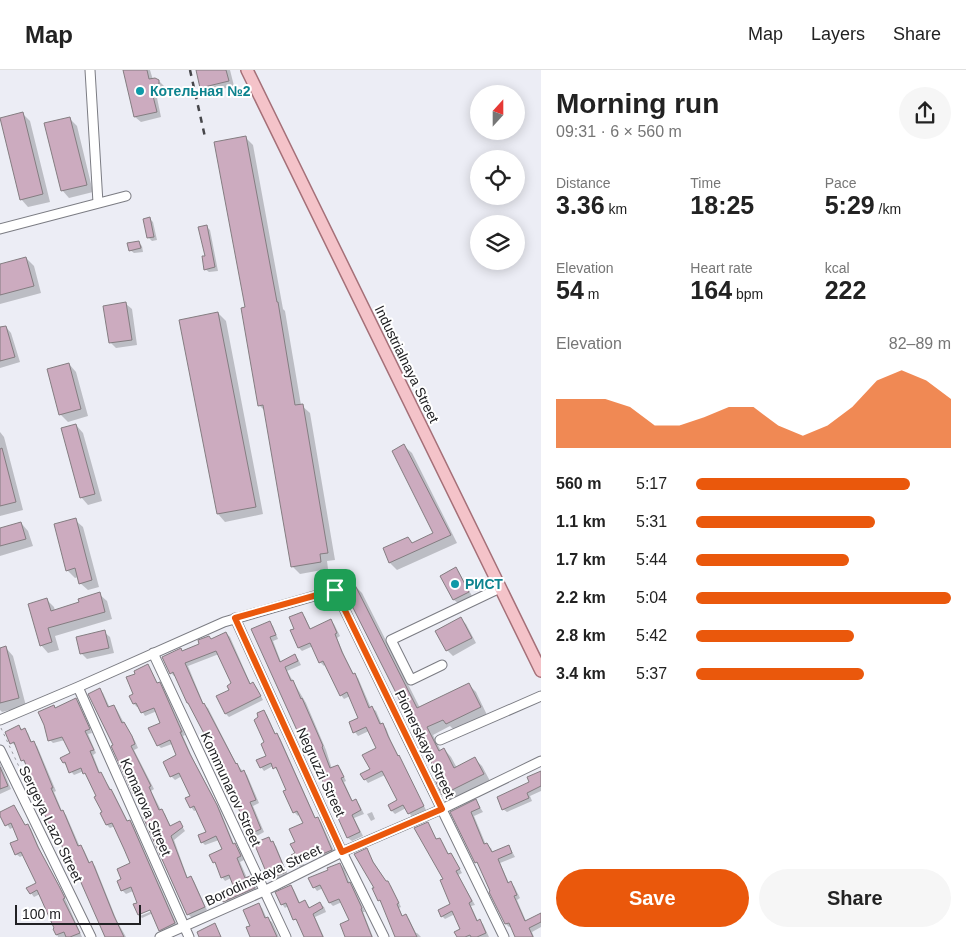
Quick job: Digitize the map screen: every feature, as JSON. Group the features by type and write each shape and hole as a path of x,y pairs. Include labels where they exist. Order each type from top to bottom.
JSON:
{"main road":[{"name":"Industrialnaya Street","path":"247,70 541,671"}],"street":[{"path":"90,70 98,203"},
{"path":"0,229 126,196"},
{"path":"442,665 411,680 391,640 500,588"},
{"name":"Pionerskaya Street","path":"235,618 335,590 504,937"},
{"path":"0,720 235,618"},
{"name":"Negruzzi Street","path":"235,618 342,852 384,937"},
{"name":"Kommunarov Street","path":"152,653 286,937"},
{"name":"Komarova Street","path":"78,687 188,937"},
{"path":"440,740 541,696"},
{"name":"Sergeya Lazo Street","path":"0,750 91,937"},
{"name":"Borodinskaya Street","path":"160,937 264,891 342,852 442,809 541,761"}],"building":[{"name":"Котельная №2","path":"123,70 147,70 149,79 155,78 159,80 159,84 151,88 157,112 134,117"},
{"path":"196,70 226,70 229,81 200,88"},
{"path":"23,112 43,194 20,200 0,118"},
{"path":"70,117 87,185 61,191 44,123"},
{"path":"246,136 278,302 295,405 303,404 328,553 320,554 321,562 291,567 263,405 258,406 241,308 245,307 214,142"},
{"path":"150,217 154,237 147,238 143,219"},
{"path":"207,225 215,267 204,270 202,256 205,256 198,227"},
{"path":"139,241 141,248 129,251 127,243"},
{"path":"26,257 34,286 0,295 0,264"},
{"path":"126,302 132,340 109,343 103,306"},
{"path":"218,312 256,507 217,514 179,320"},
{"path":"6,326 15,357 0,361 0,327"},
{"path":"69,363 81,409 59,415 47,369"},
{"path":"76,424 95,494 80,498 61,428"},
{"path":"404,444 451,535 389,563 383,548 408,537 412,543 433,533 392,451"},
{"path":"2,448 16,502 0,506 0,449"},
{"path":"76,518 92,580 79,584 75,568 66,571 54,524"},
{"path":"21,522 26,539 0,546 0,528"},
{"name":"РИСТ","path":"456,567 469,592 453,600 440,576"},
{"path":"355,585 417,708 469,683 481,707 446,724 443,720 427,727 439,751 444,748 454,768 475,757 484,774 442,795 434,778 438,776 344,590"},
{"path":"100,592 105,612 48,628 52,642 40,646 28,604 47,598 51,611 79,602 78,599"},
{"path":"302,612 310,629 331,619 342,652 353,674 355,673 369,708 372,706 380,724 383,723 424,806 408,814 403,805 391,811 388,805 397,800 382,771 364,780 360,774 370,769 362,755 376,748 366,727 353,733 349,722 358,718 347,692 340,696 323,661 319,663 310,643 298,648 290,630 294,629 289,617"},
{"path":"461,617 472,638 446,651 435,631"},
{"path":"270,621 276,635 270,637 280,662 295,654 298,661 285,667 302,698 323,746 330,768 338,765 344,777 341,778 352,801 356,799 361,810 352,815 360,832 347,838 334,809 337,808 327,785 325,786 318,771 316,771 309,752 302,737 300,737 251,629"},
{"path":"105,630 109,648 80,654 76,637"},
{"path":"226,632 250,684 253,682 261,696 225,714 216,696 229,690 227,686 231,683 216,651 185,663 203,704 236,764 241,772 244,770 256,800 250,802 261,829 250,834 232,791 230,792 223,774 221,775 210,745 187,703 173,672 170,674 162,657 181,648 182,651 199,644 198,640 209,636 211,639"},
{"path":"6,646 19,698 0,703 0,648"},
{"path":"148,664 157,683 160,682 190,754 217,805 233,844 235,843 241,856 237,858 245,878 250,876 255,888 223,902 219,893 234,888 229,875 221,878 215,862 213,863 209,855 222,849 216,836 201,843 198,835 206,832 194,806 190,808 185,798 190,796 179,773 170,777 163,762 176,755 170,740 157,746 148,728 160,723 154,708 141,713 136,703 133,704 129,696 133,694 126,677 135,674 134,671"},
{"path":"100,688 108,707 114,705 122,723 124,722 132,736 135,744 131,746 151,786 149,787 159,810 162,809 170,826 180,821 183,827 171,836 187,878 191,876 205,907 187,915 143,817 145,816 135,794 133,794 111,746 113,745 88,694"},
{"path":"76,698 90,729 85,731 94,750 90,751 99,773 101,772 111,789 127,821 130,820 175,923 159,931 150,910 138,915 133,904 137,903 131,887 121,891 117,881 121,879 117,869 130,863 112,823 106,825 100,813 102,812 94,797 96,796 85,773 83,774 81,768 69,773 65,762 63,763 60,758 70,753 62,737 48,741 38,712 54,705 55,708"},
{"path":"264,710 275,734 277,733 315,818 318,817 332,850 320,855 318,849 300,856 303,863 297,866 291,855 295,853 290,844 295,842 289,829 303,823 297,811 293,813 283,791 286,790 276,767 273,769 271,763 260,768 256,760 266,756 261,744 264,742 254,720 258,717 257,713"},
{"path":"19,725 21,730 25,728 31,742 34,741 61,811 63,810 78,846 81,845 89,863 92,861 124,937 105,937 79,878 72,865 69,866 56,829 51,831 24,760 21,761 14,742 10,744 5,732"},
{"path":"0,767 8,786 0,789"},
{"path":"541,771 541,786 527,793 529,798 502,810 497,797 529,782 527,777"},
{"path":"476,799 480,808 471,812 484,844 487,843 492,852 509,845 512,853 498,859 508,883 511,881 517,895 514,896 525,921 541,913 541,922 529,928 533,937 515,937 509,923 505,924 477,862 475,863 450,812"},
{"path":"14,805 25,825 28,824 65,898 63,899 80,933 70,937 66,937 64,932 56,935 37,890 30,894 26,888 36,883 21,852 15,855 10,843 18,840 11,823 5,826 0,816 0,812"},
{"path":"428,822 436,839 440,838 448,854 451,853 460,869 456,871 472,901 469,903 477,921 480,919 486,933 477,937 471,937 470,935 457,937 454,932 460,929 452,911 441,917 438,910 450,904 440,880 443,879 414,828"},
{"path":"269,837 271,842 273,841 286,872 269,879 254,843"},
{"path":"367,848 373,862 386,881 388,881 399,903 397,904 402,916 406,914 417,937 395,937 380,900 378,901 372,888 374,888 354,854"},
{"path":"340,863 348,883 350,882 362,908 372,937 345,937 340,924 349,920 339,899 329,903 320,885 313,888 308,878"},
{"path":"291,885 299,903 305,900 309,908 320,902 323,908 313,914 323,937 304,937 296,919 293,920 286,903 281,905 275,892"},
{"path":"259,903 265,918 268,917 277,937 250,937 246,927 250,926 243,910"},
{"path":"215,923 221,937 199,937 197,932"}],"railway":[{"path":"190,70 205,137"}],"place":[{"name":"Котельная №2","path":"140,91"},
{"name":"РИСТ","path":"455,584"}],"route":[{"path":"335,590 442,809 342,852 235,618 335,590"}]}
